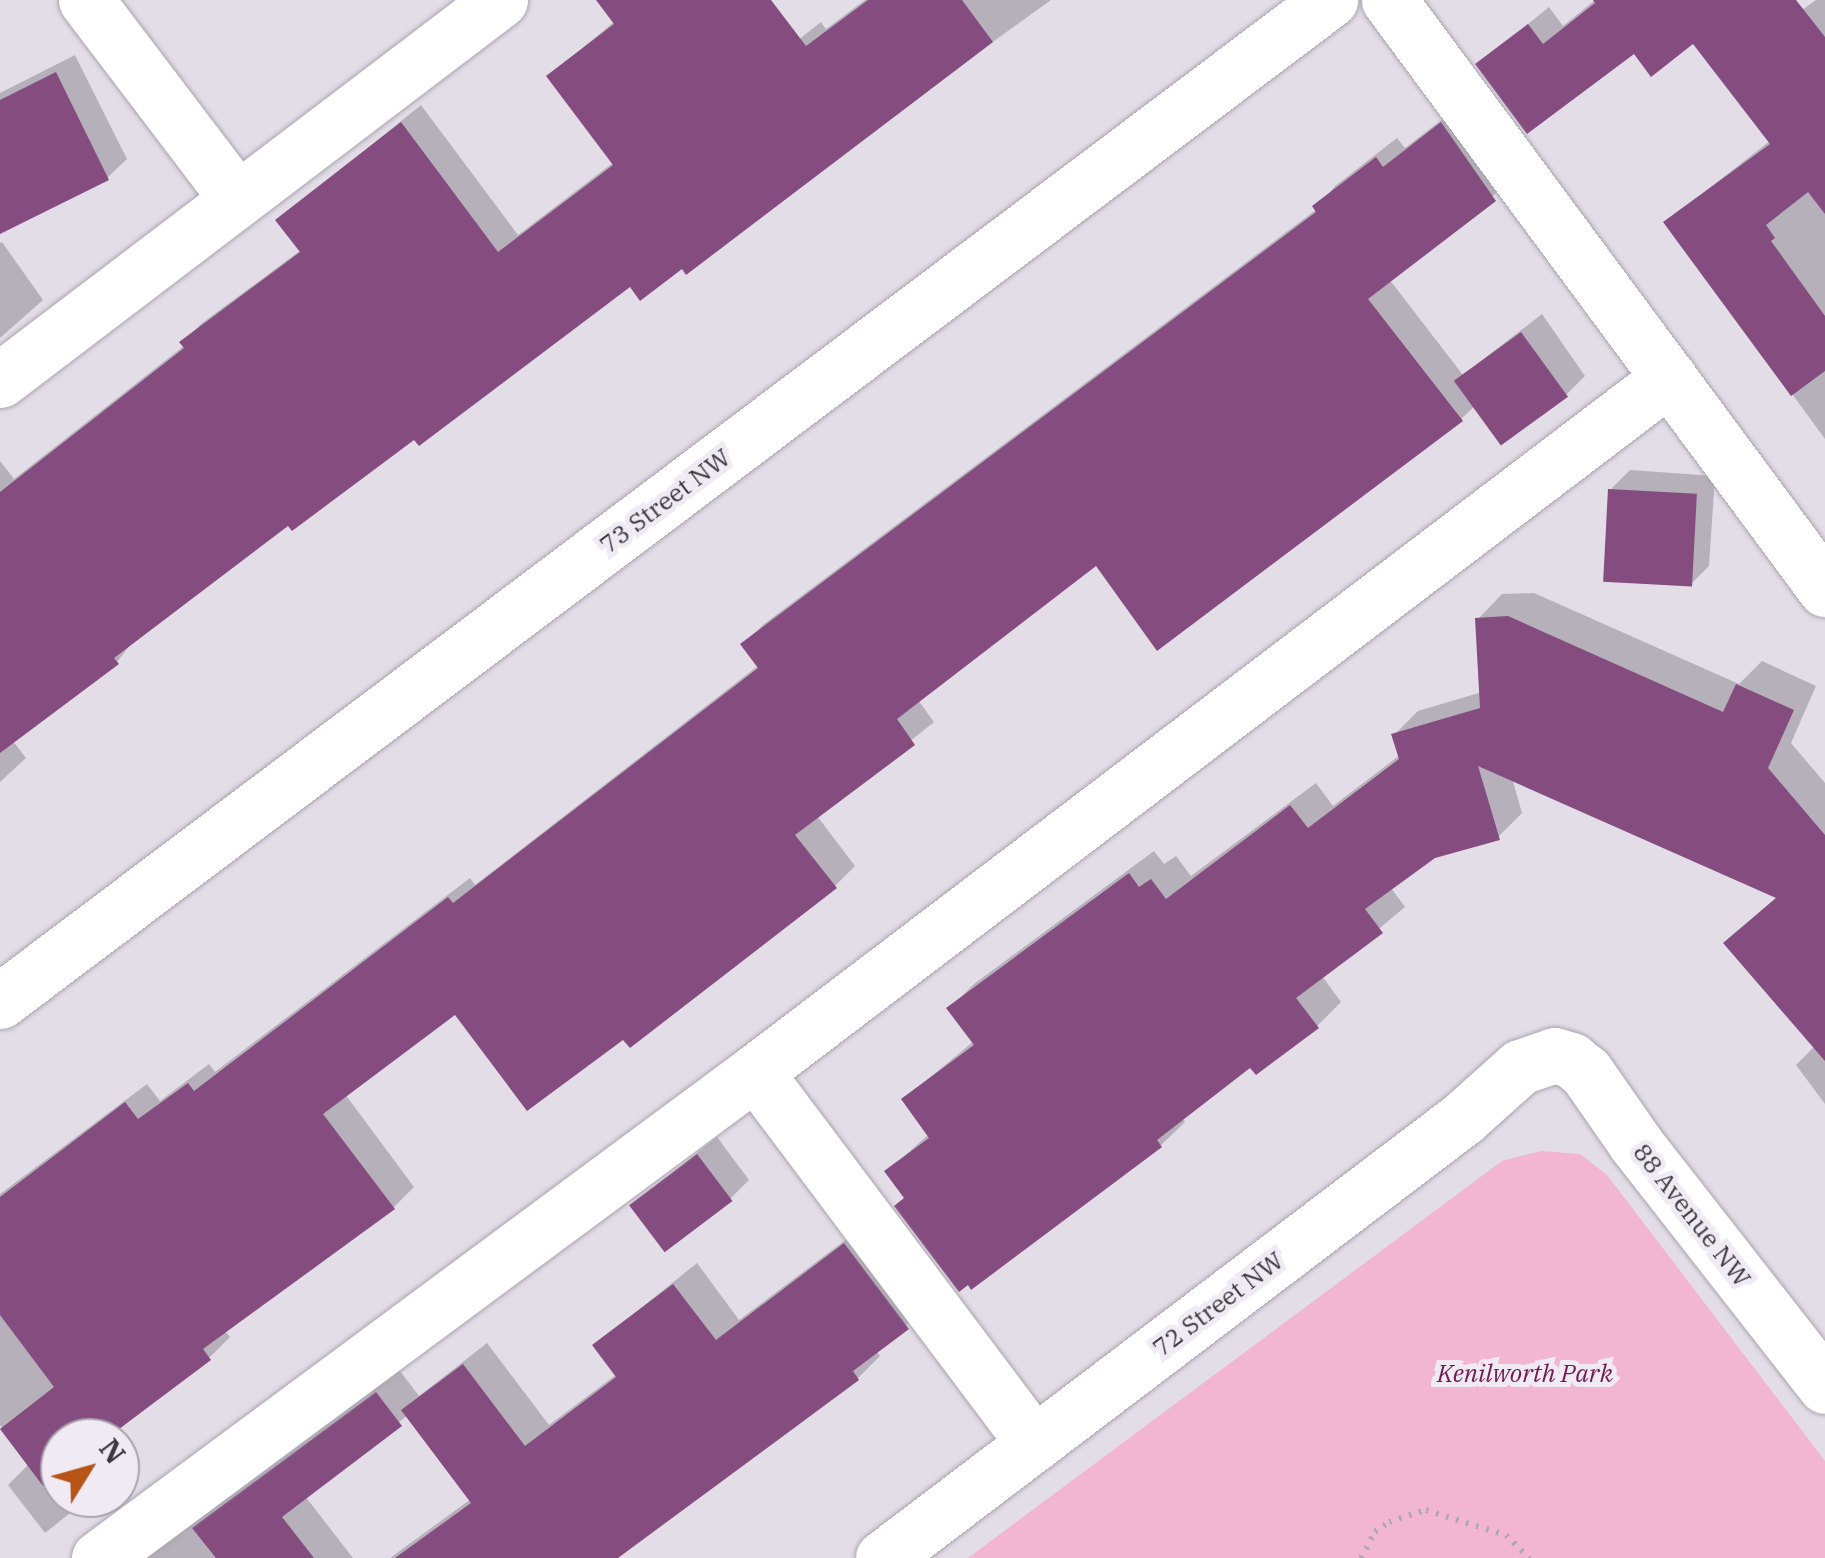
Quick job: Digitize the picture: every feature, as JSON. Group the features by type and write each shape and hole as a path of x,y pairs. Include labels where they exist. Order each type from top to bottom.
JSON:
{"street":[{"path":"86,0 236,199"},
{"path":"0,380 500,0"},
{"name":"73 Street NW","path":"0,1001 1330,0"},
{"path":"1389,0 1825,588"},
{"path":"99,1558 755,1072 1669,378"},
{"name":"88 Avenue NW","path":"1554,1055 1571,1060 1586,1072 1636,1144 1825,1386"},
{"name":"72 Street NW","path":"884,1558 1462,1119 1520,1068 1554,1055"},
{"path":"755,1072 1034,1444"}],"path":[{"path":"1361,1558 1371,1537 1406,1515 1442,1512 1506,1535 1529,1558"}],"green space":[{"name":"Kenilworth Park","path":"1541,1151 1580,1154 1607,1175 1825,1461 1825,1558 968,1558 1502,1161"}],"building":[{"path":"596,0 771,0 806,46 868,0 962,0 993,42 686,275 682,269 640,301 630,287 419,446 414,440 292,531 288,526 114,658 119,664 0,753 0,492 184,348 179,342 300,252 275,220 401,122 498,252 613,165 546,76 614,24"},
{"path":"1593,0 1796,0 1825,37 1825,214 1808,192 1766,225 1775,238 1771,241 1825,316 1825,371 1791,396 1663,222 1770,144 1693,44 1651,77 1634,54 1527,134 1475,64 1528,24 1543,44 1595,3"},
{"path":"56,72 109,180 0,234 0,100"},
{"path":"1441,122 1496,201 1368,299 1463,421 1157,651 1096,566 897,719 915,745 795,835 837,888 630,1048 623,1040 527,1111 455,1015 323,1114 395,1209 203,1349 211,1360 134,1418 40,1418 40,1482 0,1429 54,1387 0,1315 0,1197 125,1102 138,1119 188,1083 194,1091 448,897 453,903 758,668 740,644 1316,212 1312,206 1376,157 1383,167"},
{"path":"1521,332 1568,397 1501,446 1454,381"},
{"path":"1608,489 1697,494 1692,587 1603,582"},
{"path":"1508,616 1723,712 1736,684 1794,710 1768,768 1825,835 1825,1061 1723,943 1776,898 1478,766 1500,840 1435,858 1365,909 1383,933 1296,998 1319,1028 1256,1075 1250,1068 1157,1140 1162,1147 971,1290 968,1285 959,1292 894,1206 904,1198 884,1171 929,1138 901,1099 974,1045 946,1008 1129,873 1139,887 1151,879 1166,899 1290,805 1308,828 1399,759 1391,734 1480,708 1475,618"},
{"path":"697,1154 733,1201 665,1252 629,1205"},
{"path":"844,1243 909,1329 853,1371 859,1380 618,1558 395,1558 471,1503 401,1410 463,1364 525,1446 616,1377 592,1345 673,1284 716,1340"},
{"path":"376,1392 402,1426 282,1517 314,1558 216,1558 192,1528"}]}
